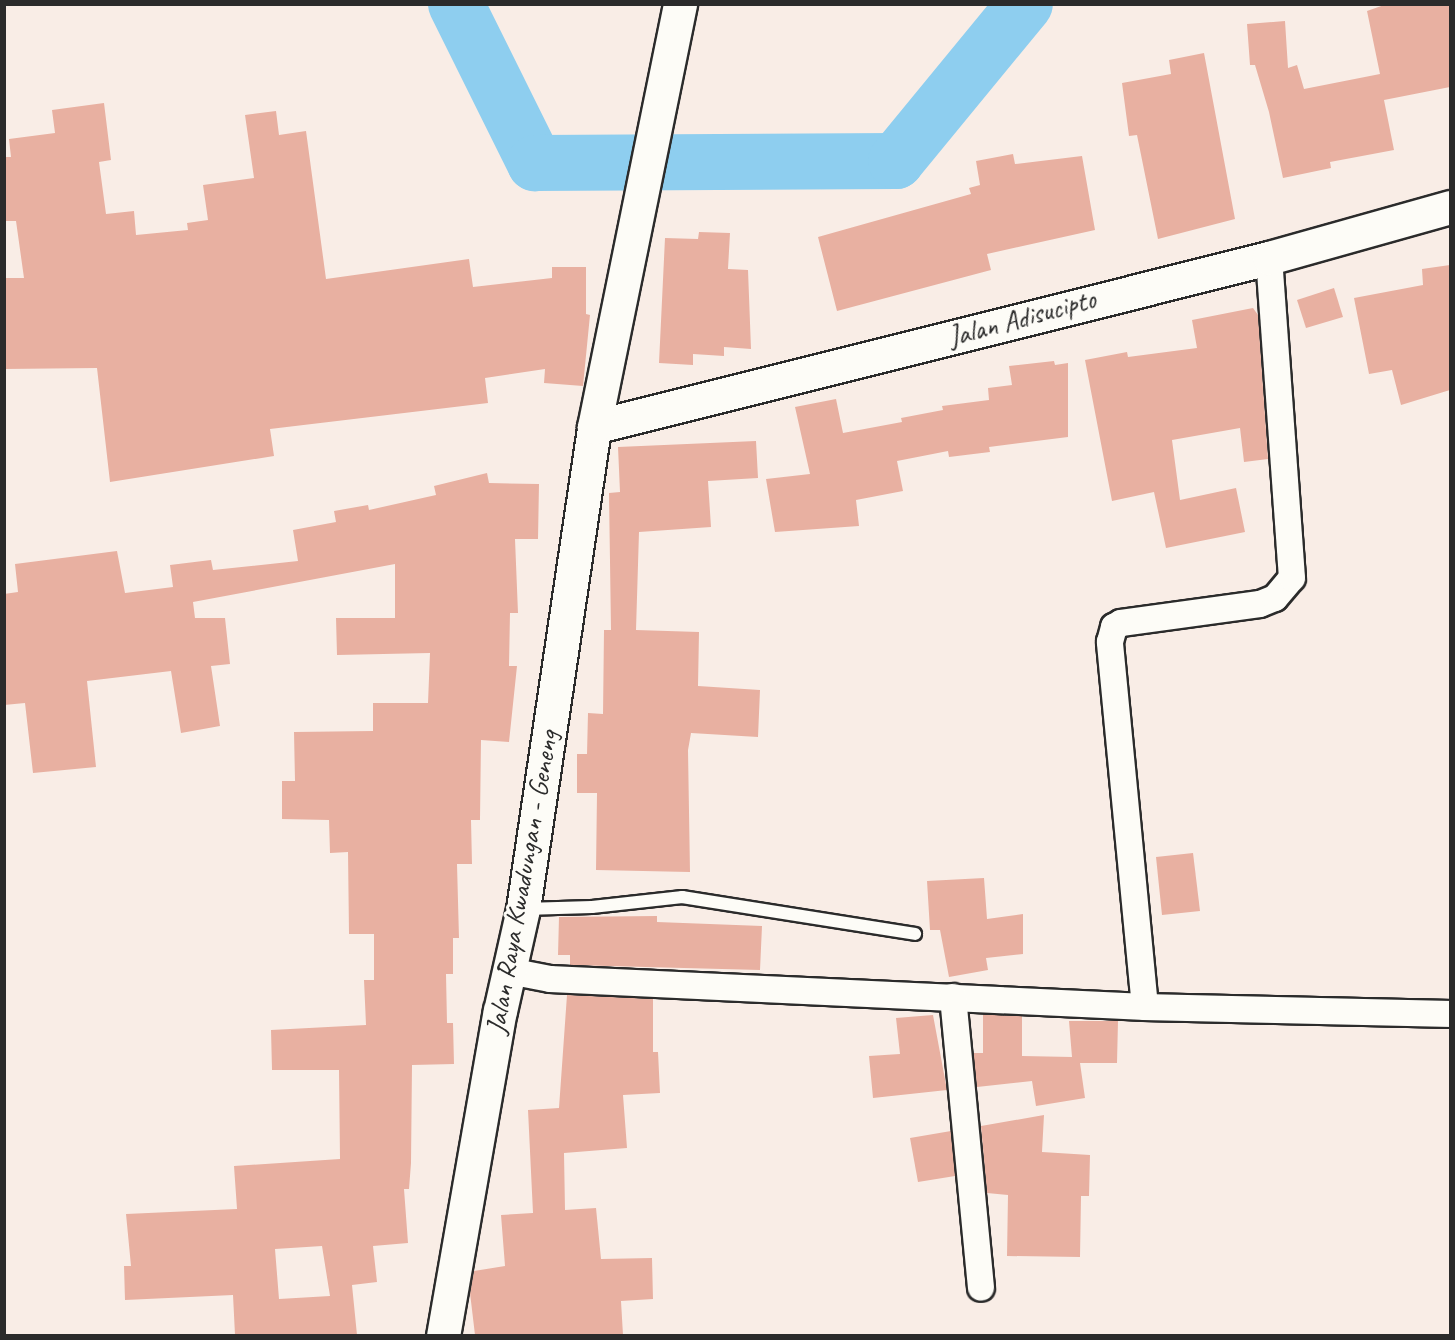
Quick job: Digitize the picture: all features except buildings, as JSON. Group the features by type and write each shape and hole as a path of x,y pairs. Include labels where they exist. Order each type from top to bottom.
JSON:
{"main road":[{"name":"Jalan Raya Kwadungan - Geneng","path":"443,1335 509,971 523,909 594,427 668,51 680,4"},
{"name":"Jalan Adisucipto","path":"594,427 1269,258 1450,207"}],"street":[{"path":"1145,1007 1110,642 1114,627 1121,623 1260,604 1275,598 1292,578 1269,258"},
{"path":"509,971 550,979 1145,1007 1450,1014"},
{"path":"953,997 981,1288"}],"lane":[{"path":"523,909 592,907 682,897 915,934"}],"waterway":[{"path":"456,4 535,163 896,161 1025,4"}]}
